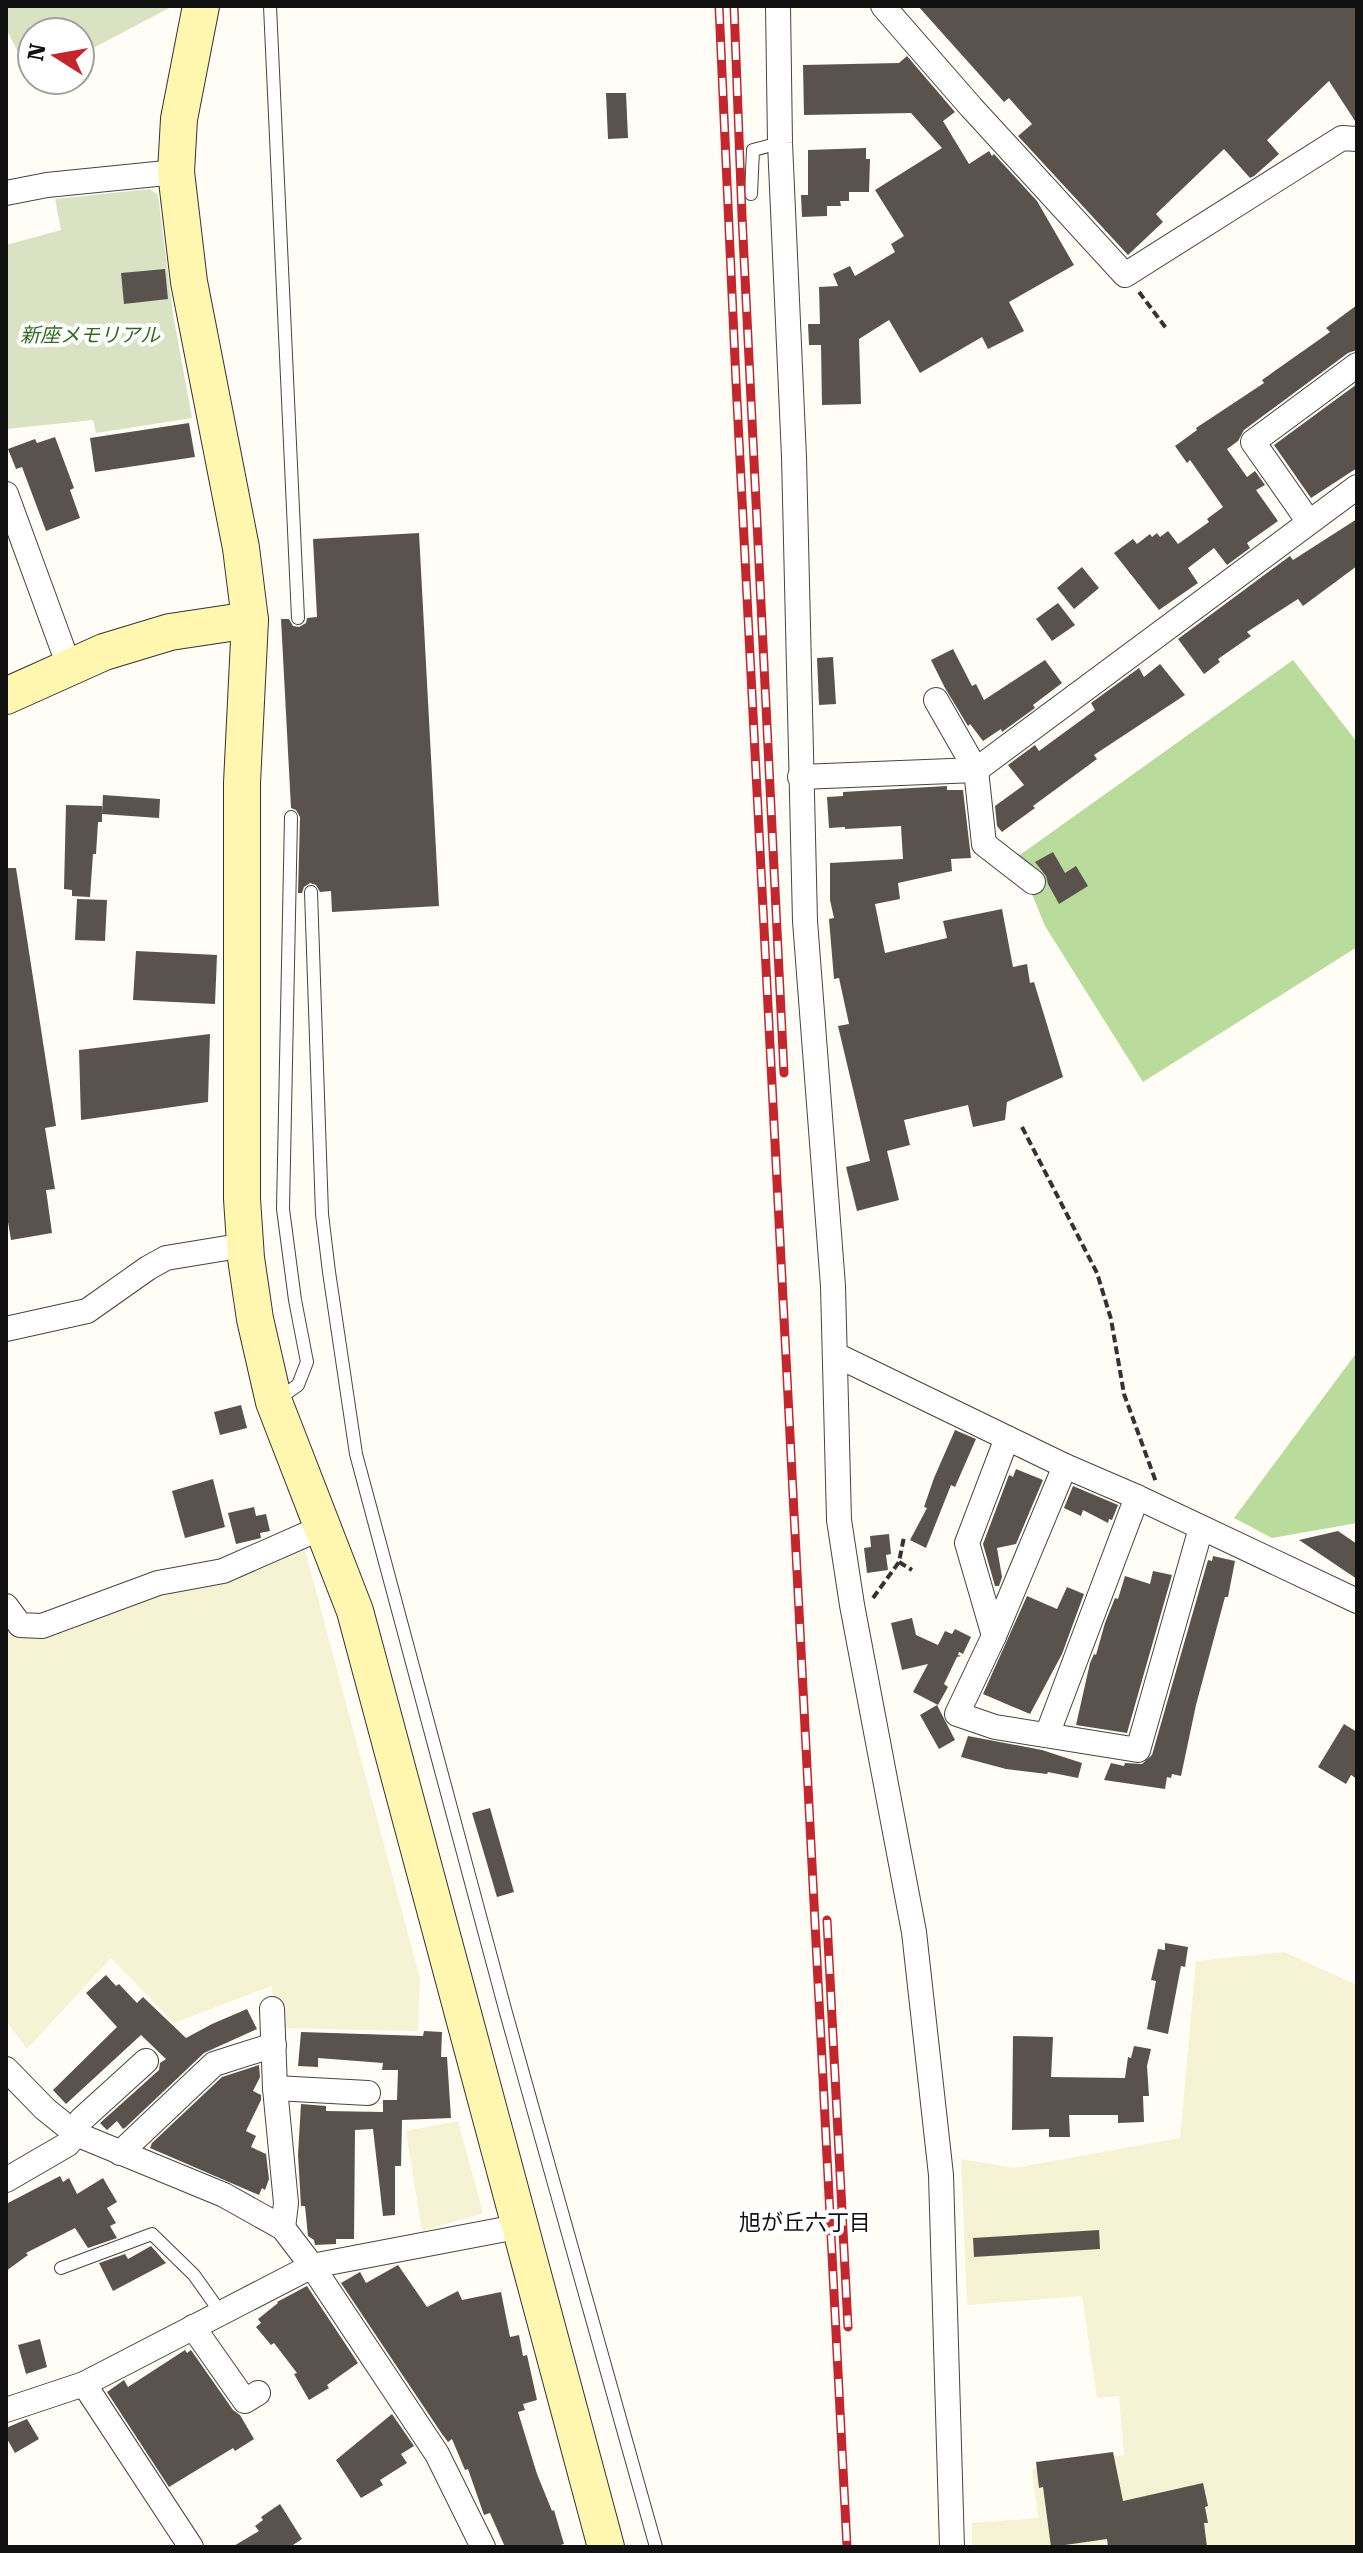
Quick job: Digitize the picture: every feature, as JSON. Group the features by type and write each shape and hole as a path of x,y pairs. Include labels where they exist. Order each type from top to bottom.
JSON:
{"street":[{"path":"201,6 179,119 176,172 189,282 241,548 250,620 242,783 242,1199 255,1319 274,1402 355,1611 606,2547"},
{"path":"778,6 780,143 794,457 805,921 836,1355 839,1520 852,1605 914,1932 941,2175 952,2547"},
{"path":"883,6 1125,275 1342,138 1357,139"},
{"path":"6,193 47,185 176,172"},
{"path":"1309,522 1253,442 1357,365"},
{"path":"800,777 976,770 1357,487"},
{"path":"6,494 69,666"},
{"path":"6,696 104,652 170,632 250,620"},
{"path":"936,700 976,770 984,844 1033,882"},
{"path":"6,1329 87,1311 166,1258 245,1245"},
{"path":"836,1355 1065,1466 1166,1510 1357,1601"},
{"path":"994,1636 967,1543 1007,1438"},
{"path":"1065,1466 994,1636 957,1714 995,1727 1138,1750 1201,1528"},
{"path":"1047,1735 1137,1497"},
{"path":"6,1606 20,1625 42,1626 158,1583 223,1571 323,1527"},
{"path":"272,2009 275,2088 286,2203 283,2228"},
{"path":"120,2153 214,2064 274,2045"},
{"path":"6,2180 68,2144 81,2120 146,2061"},
{"path":"6,2069 45,2109 76,2134 224,2195 283,2228 312,2266 437,2454 483,2547"},
{"path":"275,2088 367,2091"},
{"path":"6,2410 84,2384 312,2266 522,2226"},
{"path":"193,2327 245,2401 258,2393"},
{"path":"84,2384 191,2547"}],"lane":[{"path":"270,6 298,618"},
{"path":"751,194 753,150 780,143"},
{"path":"274,1402 298,1385 307,1362 283,1209 291,817"},
{"path":"311,892 322,1214 356,1454 501,1994 656,2547"},
{"path":"61,2268 152,2234 194,2275 221,2313"}],"path":[{"path":"1125,275 1166,328"},
{"path":"1022,1127 1097,1273 1111,1319 1124,1394 1166,1510"},
{"path":"871,1600 899,1562 904,1537"},
{"path":"899,1562 912,1570"}],"shaded area":[{"path":"304,1547 420,1978 418,2031 280,2028 271,1986 174,2023 111,1958 27,2049 6,2021 6,1625 15,1637 54,1636 165,1592 227,1581"},
{"path":"1284,1952 1357,1985 1357,2547 972,2547 972,2523 1038,2518 1032,2469 1124,2455 1119,2396 1097,2398 1082,2296 967,2305 961,2159 1014,2168 1180,2138 1196,1961"},
{"path":"458,2121 483,2213 422,2231 406,2131"}],"green space":[{"path":"6,6 173,6 96,47 96,16 16,16 16,48 6,28"},
{"name":"新座メモリアル","path":"150,189 158,195 173,314 192,418 96,433 93,420 6,429 6,245 61,230 55,199"},
{"path":"1293,660 1357,742 1357,947 1143,1082 1045,926 1017,857"},
{"path":"1357,1352 1357,1523 1272,1538 1234,1518"}],"building":[{"path":"918,6 1357,6 1357,124 1329,81 1267,140 1279,154 1254,176 1250,178 1224,149 1156,214 1163,222 1128,255 1018,136 1032,124 1009,98 1004,102"},
{"path":"907,56 955,112 943,121 969,164 989,151 992,156 994,154 1037,201 1074,265 1009,302 1024,331 988,349 982,337 920,373 889,320 859,339 861,404 822,405 821,345 809,345 808,324 820,324 819,287 838,286 833,274 850,266 855,276 895,252 891,244 904,236 875,190 942,148 911,113 804,115 803,65 899,63"},
{"path":"606,93 626,93 628,138 608,139"},
{"path":"866,148 866,159 870,159 869,192 849,192 849,201 840,201 841,206 827,206 827,216 802,217 801,195 808,195 808,150"},
{"path":"165,269 168,299 124,304 121,273"},
{"path":"1357,305 1357,350 1348,353 1244,430 1238,441 1227,449 1247,477 1255,471 1265,485 1256,490 1278,521 1247,543 1250,548 1227,565 1214,548 1188,568 1198,583 1159,610 1114,553 1133,539 1137,544 1150,534 1152,537 1157,533 1160,537 1168,531 1178,544 1209,522 1207,519 1223,507 1190,460 1187,463 1175,446 1330,332 1326,328"},
{"path":"1357,384 1357,468 1311,498 1274,445"},
{"path":"189,423 195,457 95,472 90,438"},
{"path":"55,437 74,488 70,490 80,518 46,531 22,467 16,469 8,449 35,439 37,443"},
{"path":"1357,519 1357,566 1303,606 1298,599 1247,632 1251,636 1218,659 1220,662 1204,674 1178,639 1290,556 1293,560"},
{"path":"419,533 439,906 332,912 331,891 320,892 316,885 310,883 302,893 298,893 300,817 291,808 281,619 289,619 293,626 299,627 306,623 307,618 317,617 313,539"},
{"path":"1082,567 1099,588 1074,609 1057,588"},
{"path":"1058,603 1075,625 1052,641 1036,619"},
{"path":"953,649 972,686 976,684 984,700 1045,660 1062,683 1033,705 1035,708 1002,732 1001,729 983,741 970,724 968,726 931,660"},
{"path":"833,657 836,704 819,705 817,658"},
{"path":"1160,664 1185,695 1094,755 1097,759 1002,832 997,826 995,806 1024,785 1008,765 1035,745 1039,751 1095,710 1091,703 1139,668 1144,677"},
{"path":"947,786 947,790 963,790 971,858 951,859 952,871 898,883 900,899 875,904 885,953 947,938 943,921 1002,909 1013,967 1027,964 1030,983 1034,982 1063,1077 1007,1102 1005,1120 973,1127 968,1105 904,1120 910,1145 887,1151 899,1200 857,1211 846,1167 870,1161 838,1026 849,1024 839,978 834,979 829,919 834,918 830,900 830,863 903,859 901,826 829,828 827,797 843,796 843,792"},
{"path":"103,795 160,799 159,818 102,814"},
{"path":"66,805 102,806 96,854 93,854 90,897 72,896 72,890 64,889"},
{"path":"1053,852 1065,873 1076,866 1088,886 1059,904 1046,876 1035,862"},
{"path":"6,868 16,868 56,1126 45,1128 55,1189 46,1190 52,1233 11,1240 6,1210"},
{"path":"77,899 107,900 105,941 75,940"},
{"path":"136,951 217,955 215,1004 133,1000"},
{"path":"210,1034 208,1102 81,1120 79,1050"},
{"path":"241,1405 247,1428 220,1435 214,1412"},
{"path":"955,1430 976,1439 955,1487 951,1485 926,1548 910,1540 927,1508 924,1507 934,1478"},
{"path":"1016,1469 1043,1480 1016,1544 997,1548 1002,1577 999,1586 995,1586 983,1544 1009,1475 1013,1477"},
{"path":"213,1479 225,1527 185,1538 172,1491"},
{"path":"1073,1486 1118,1505 1112,1520 1109,1519 1108,1523 1083,1510 1081,1516 1064,1508"},
{"path":"254,1507 256,1516 266,1514 270,1531 260,1533 261,1538 236,1544 228,1513"},
{"path":"1338,1531 1357,1544 1357,1579 1299,1540"},
{"path":"889,1534 891,1554 886,1555 888,1570 867,1573 864,1548 871,1547 870,1536"},
{"path":"1213,1556 1235,1561 1228,1597 1225,1597 1196,1705 1181,1776 1172,1774 1171,1778 1167,1777 1165,1789 1104,1780 1111,1763 1124,1766 1125,1763 1142,1764 1152,1755 1208,1560 1212,1561"},
{"path":"1153,1571 1172,1575 1127,1733 1076,1725 1090,1663 1096,1655 1105,1623 1115,1598 1118,1599 1125,1576 1150,1584"},
{"path":"1067,1587 1084,1594 1062,1654 1030,1714 983,1694 1027,1596 1057,1609"},
{"path":"912,1618 916,1635 938,1645 945,1631 952,1634 955,1629 971,1637 963,1654 959,1652 961,1656 957,1657 944,1684 948,1687 938,1705 913,1692 928,1664 902,1670 891,1623"},
{"path":"937,1705 955,1740 939,1749 920,1715"},
{"path":"1344,1724 1357,1732 1357,1779 1351,1775 1346,1784 1318,1767"},
{"path":"968,1736 1042,1750 1082,1763 1078,1778 1006,1769 961,1757"},
{"path":"490,1808 514,1892 497,1897 472,1813"},
{"path":"1165,1943 1188,1947 1185,1967 1181,1966 1168,2034 1147,2029 1156,1981 1151,1980 1158,1949 1165,1950"},
{"path":"106,1975 137,2003 143,1997 186,2038 247,2009 257,2029 204,2053 126,2127 123,2129 117,2121 107,2130 100,2123 159,2070 160,2063 166,2059 141,2035 66,2104 53,2090 117,2027 86,1993"},
{"path":"424,2031 442,2032 441,2057 447,2057 451,2118 402,2120 401,2166 395,2166 395,2215 383,2216 373,2129 355,2130 354,2239 336,2239 336,2244 315,2245 308,2236 305,2206 301,2206 298,2155 301,2104 326,2106 326,2111 383,2112 383,2100 397,2100 398,2070 382,2070 383,2063 318,2058 318,2067 298,2066 301,2032 423,2036"},
{"path":"1013,2036 1053,2037 1051,2077 1125,2078 1128,2057 1131,2058 1134,2046 1151,2049 1147,2066 1149,2096 1143,2096 1144,2122 1118,2123 1118,2115 1069,2115 1070,2137 1049,2137 1049,2129 1012,2130"},
{"path":"259,2065 260,2077 253,2091 261,2095 261,2100 246,2131 256,2136 251,2147 266,2154 269,2179 265,2190 262,2188 259,2195 150,2148 222,2077"},
{"path":"60,2176 63,2182 69,2178 77,2194 103,2178 117,2202 107,2208 116,2223 110,2226 117,2238 88,2248 75,2228 26,2253 28,2255 6,2271 6,2204"},
{"path":"1099,2230 1100,2249 974,2257 973,2238"},
{"path":"151,2246 166,2263 113,2291 99,2263 125,2254 128,2259"},
{"path":"398,2265 427,2307 458,2291 462,2300 501,2292 510,2337 519,2335 537,2400 523,2404 525,2410 518,2412 537,2474 554,2510 564,2544 554,2547 505,2547 490,2513 484,2515 468,2469 465,2470 452,2439 448,2442 442,2434 341,2283 360,2272 366,2283"},
{"path":"307,2286 358,2363 327,2385 329,2388 309,2400 294,2374 297,2373 274,2343 271,2345 256,2327 261,2323 258,2319 277,2302"},
{"path":"40,2339 47,2367 26,2374 18,2345"},
{"path":"185,2350 187,2353 191,2350 233,2410 240,2415 254,2439 235,2451 233,2448 169,2487 107,2392 124,2380 128,2387"},
{"path":"392,2414 414,2446 401,2454 407,2463 380,2480 383,2485 361,2498 336,2460"},
{"path":"27,2419 39,2439 15,2453 6,2437 6,2428"},
{"path":"1113,2452 1123,2501 1203,2483 1208,2506 1205,2507 1208,2523 1204,2523 1207,2547 1108,2547 1107,2539 1051,2547 1043,2487 1039,2488 1036,2462"},
{"path":"280,2504 302,2539 290,2547 232,2547 259,2531 255,2526 263,2520 261,2517"}],"railway":[{"path":"719,6 847,2547"},
{"path":"734,6 784,1073"},
{"path":"827,1920 848,2327"}],"district":[{"name":"旭が丘六丁目","path":"805,2222"}]}
